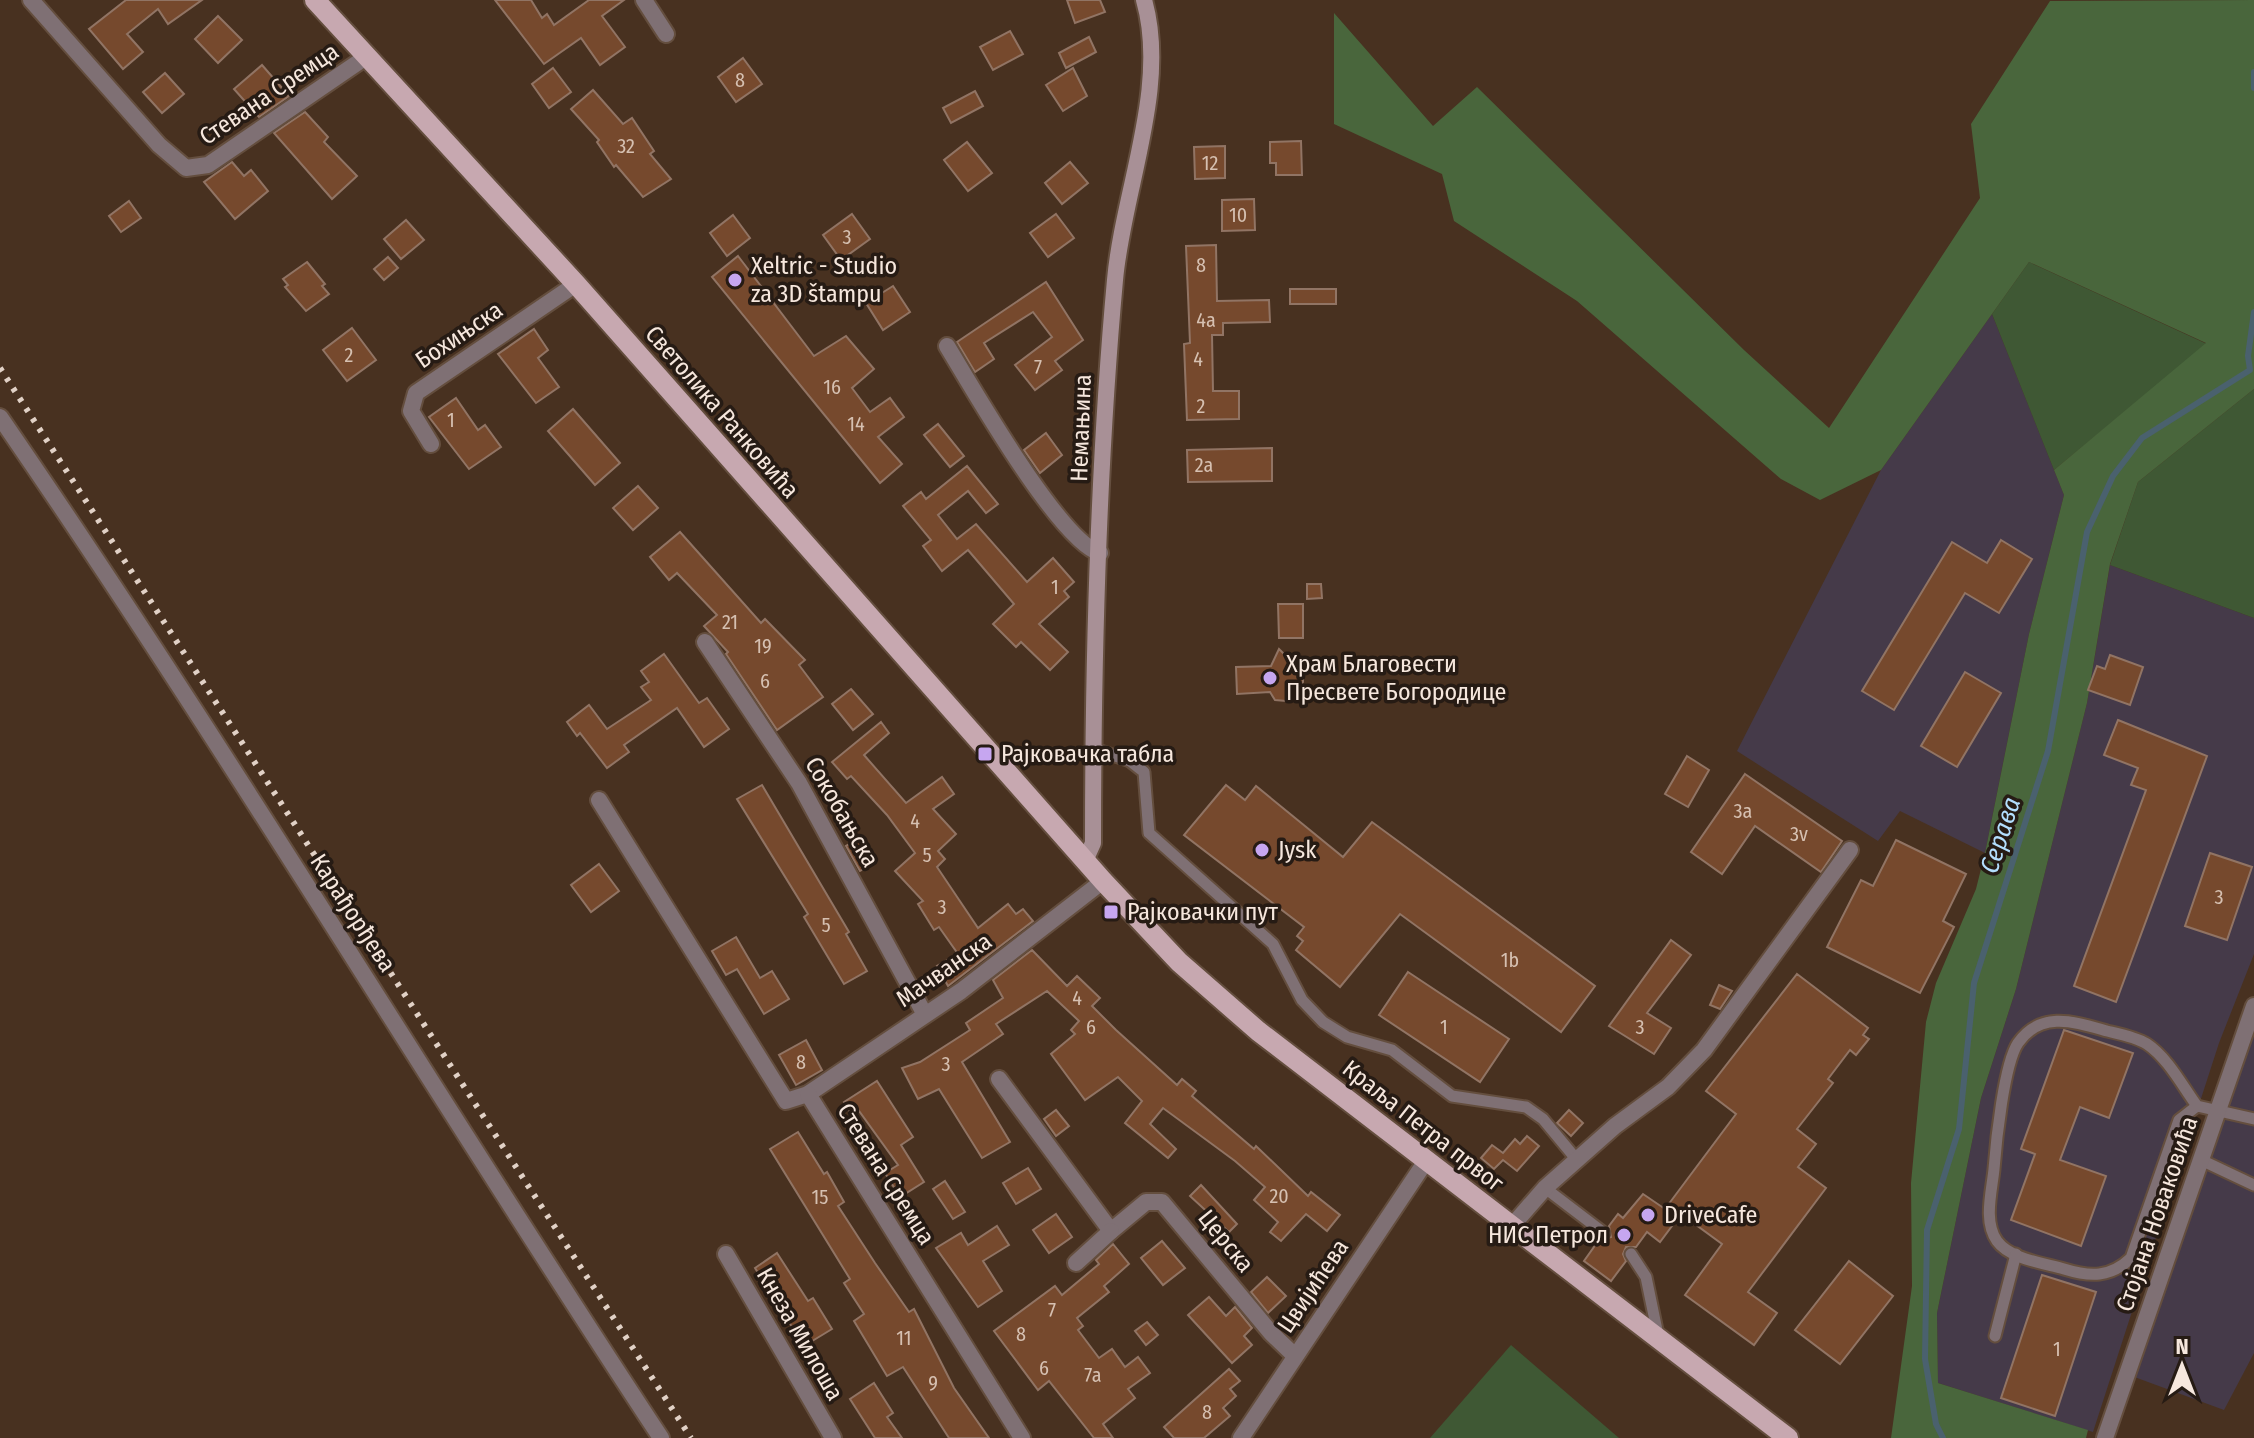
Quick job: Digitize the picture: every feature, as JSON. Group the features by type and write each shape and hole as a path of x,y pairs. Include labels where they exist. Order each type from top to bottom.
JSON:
{"main road":[{"name":"Светолика Ранковића","path":"315,0 576,284 1085,861"},
{"name":"Краља Петра првог","path":"1085,861 1227,1006 1788,1438"}],"street":[{"name":"Стевана Сремца","path":"31,0 159,145 186,168 208,165 366,57"},
{"path":"644,0 666,34"},
{"name":"Немањина","path":"1085,861 1093,843 1109,345 1117,256 1153,64 1152,28 1144,0"},
{"name":"Бохињска","path":"431,444 411,411 416,393 576,284"},
{"path":"947,346 1016,457 1079,542 1100,553"},
{"name":"Карађорђева","path":"0,417 183,690 284,851 362,967 546,1264 661,1438"},
{"name":"Сокобањска","path":"705,642 799,783 924,1013"},
{"name":"Стевана Сремца","path":"599,800 786,1101 808,1094 1022,1438"},
{"path":"1511,1227 1545,1188 1668,1087 1704,1050 1850,850"},
{"name":"Мачванска","path":"808,1094 924,1013 961,991 1103,881"},
{"name":"Стојана Новаковића","path":"2105,1438 2254,1006"},
{"path":"999,1079 1111,1231"},
{"name":"Цвијићева","path":"1241,1438 1426,1161"},
{"name":"Церска","path":"1076,1263 1146,1202 1162,1202 1271,1333 1295,1356"},
{"name":"Кнеза Милоша","path":"726,1254 833,1438"}],"lane":[{"path":"1095,749 1140,768 1146,779 1149,833 1273,944 1302,1000 1323,1022 1347,1037 1392,1050 1452,1096 1466,1101 1511,1102 1532,1110 1577,1160"},
{"path":"2197,1106 2179,1120 2131,1258 2124,1264 2107,1273 2086,1276 2016,1254 1996,1239 1989,1221 1997,1140 2014,1052 2033,1029 2050,1021 2069,1020 2140,1041 2157,1053 2197,1106 2254,1119"},
{"path":"2201,1160 2254,1185"},
{"path":"1545,1188 1604,1233"},
{"path":"1631,1254 1646,1277 1658,1338"},
{"path":"1995,1336 2016,1254"}],"shaded area":[{"path":"1992,314 2064,495 2029,634 1985,853 1900,811 1878,841 1737,751 1881,470"},
{"path":"2110,565 2254,618 2254,954 2219,1043 2093,1432 1938,1383 1937,1313 1981,1098 2016,989 2087,703"},
{"path":"2254,1035 2254,1353 2224,1410 2129,1375"}],"green space":[{"path":"2254,0 2254,389 2138,482 2110,564 2087,703 2016,989 1981,1098 1937,1313 1938,1383 2088,1430 2086,1438 1891,1438 1912,1286 1911,1183 1926,1022 1936,983 1976,889 1985,853 2029,634 2064,495 2054,470 2206,343 2029,262 1881,470 1820,500 1781,479 1577,301 1454,221 1442,174 1334,124 1334,13 1433,126 1477,87 1744,350 1829,428 1980,198 1971,124 2050,1"},
{"path":"2029,262 2207,344 2054,470 1992,314"},
{"path":"2254,389 2254,618 2110,565 2138,482"},
{"path":"1511,1345 1619,1438 1430,1438"}],"building":[{"path":"126,0 202,0 168,24 158,9 127,34 143,52 123,69 89,29"},
{"path":"495,0 531,0 542,18 547,14 554,25 589,0 624,0 602,16 625,47 600,65 581,38 544,64"},
{"path":"1067,0 1100,0 1105,12 1075,23"},
{"path":"218,16 242,40 218,63 195,39"},
{"path":"1010,31 1023,54 993,70 980,47"},
{"path":"1089,37 1096,52 1066,68 1059,53"},
{"path":"743,58 762,84 736,102 718,77"},
{"path":"262,65 289,96 259,117 234,89"},
{"path":"553,68 571,92 549,108 532,84"},
{"path":"1073,68 1087,96 1063,111 1046,85"},
{"path":"165,73 184,94 162,113 143,92"},
{"path":"593,90 623,124 632,118 654,151 650,154 671,179 643,197 616,165 614,167 597,142 599,140 571,109"},
{"path":"975,91 983,106 951,123 943,108"},
{"path":"305,112 328,137 324,142 357,176 332,199 274,133"},
{"path":"1301,141 1302,175 1276,175 1276,163 1270,163 1270,142"},
{"path":"967,142 992,173 968,191 944,160"},
{"path":"1225,146 1225,178 1195,179 1194,147"},
{"path":"232,162 244,176 251,170 268,191 235,219 204,182"},
{"path":"1070,162 1088,183 1062,204 1045,183"},
{"path":"1254,199 1255,230 1222,231 1222,200"},
{"path":"129,201 141,218 121,232 109,216"},
{"path":"852,214 870,239 841,260 823,235"},
{"path":"1056,214 1074,238 1048,257 1030,233"},
{"path":"733,215 750,238 727,256 710,233"},
{"path":"406,220 424,240 401,259 384,239"},
{"path":"1216,245 1217,301 1269,300 1270,322 1223,323 1223,335 1212,335 1213,391 1239,391 1239,419 1187,420 1184,344 1190,343 1186,246"},
{"path":"738,256 814,356 846,336 874,369 852,388 870,412 890,398 904,417 878,437 902,464 880,483 712,277"},
{"path":"388,257 398,268 384,280 374,269"},
{"path":"307,262 329,294 306,311 285,287 288,285 283,279"},
{"path":"1046,282 1083,340 1055,361 1062,370 1035,390 1015,365 1052,337 1033,312 984,343 994,359 975,372 957,342"},
{"path":"893,286 910,312 883,330 866,303"},
{"path":"1290,289 1336,289 1336,304 1290,304"},
{"path":"352,328 376,360 347,381 323,350"},
{"path":"534,329 548,350 538,358 559,387 536,403 498,354"},
{"path":"456,398 478,430 485,425 501,447 469,469 429,417"},
{"path":"573,409 620,463 595,485 548,431"},
{"path":"938,424 964,456 950,467 924,435"},
{"path":"1046,433 1062,455 1040,473 1024,450"},
{"path":"1272,448 1272,481 1188,482 1187,450"},
{"path":"967,466 998,504 986,513 968,491 938,515 957,539 976,524 1027,582 1053,558 1074,582 1064,591 1069,597 1039,624 1068,652 1050,670 1021,642 1016,647 993,624 1014,604 968,550 942,571 923,546 931,540 903,506 921,492 926,499"},
{"path":"638,486 658,508 633,530 613,508"},
{"path":"680,532 761,623 765,619 805,660 799,665 823,697 777,730 726,654 728,652 704,626 717,615 677,573 669,580 650,557"},
{"path":"2001,540 2032,559 1999,613 1965,593 1894,710 1862,691 1952,542 1987,563"},
{"path":"1307,584 1321,584 1322,598 1307,599"},
{"path":"1278,604 1303,604 1303,638 1279,638"},
{"name":"Храм Благовести Пресвете Богородице","path":"1279,649 1303,673 1299,689 1291,691 1286,701 1275,700 1270,692 1237,694 1236,667 1271,666"},
{"path":"664,654 699,703 707,698 729,729 704,747 677,708 624,745 629,752 607,768 580,733 577,736 567,722 589,705 607,729 651,700 641,687 649,682 641,671"},
{"path":"2110,655 2143,667 2130,705 2088,690 2097,666 2105,669"},
{"path":"1965,672 2001,693 1957,767 1921,746"},
{"path":"851,689 873,714 853,730 832,704"},
{"path":"2118,720 2207,756 2116,1002 2074,986 2146,790 2131,785 2138,768 2104,755"},
{"path":"881,722 889,733 864,755 906,803 942,777 954,794 933,809 956,834 938,851 945,859 937,867 978,928 1008,904 1016,914 1023,909 1033,921 948,986 937,966 958,954 939,927 934,930 918,904 923,901 895,871 915,853 887,815 851,776 847,779 832,762"},
{"path":"1687,756 1709,770 1688,807 1665,794"},
{"path":"1745,774 1842,841 1821,872 1755,826 1722,874 1691,852"},
{"path":"762,785 849,932 846,934 867,971 844,984 804,917 808,914 737,799"},
{"path":"1226,785 1245,800 1256,786 1343,857 1372,822 1595,986 1561,1032 1400,914 1340,987 1296,950 1303,941 1297,936 1304,927 1184,835"},
{"path":"860,838 874,863 860,871 846,846"},
{"path":"1896,840 1966,874 1943,921 1954,927 1920,993 1827,947 1861,880 1873,886"},
{"path":"2210,853 2252,867 2227,940 2185,926"},
{"path":"599,864 619,891 591,912 571,885"},
{"path":"736,937 760,978 772,971 789,999 764,1014 737,969 726,975 712,951"},
{"path":"1671,940 1691,955 1647,1013 1671,1028 1654,1054 1609,1026"},
{"path":"1032,950 1067,986 1077,976 1100,998 1092,1006 1116,1030 1177,1085 1182,1079 1196,1091 1192,1096 1254,1149 1256,1146 1308,1196 1311,1192 1340,1215 1327,1231 1306,1214 1281,1241 1270,1232 1278,1222 1254,1200 1265,1187 1163,1108 1150,1124 1176,1149 1168,1158 1125,1123 1142,1101 1118,1077 1085,1100 1051,1054 1075,1034 1071,1030 1079,1021 1047,991 996,1024 1003,1034 962,1062 1010,1142 982,1158 939,1089 918,1099 902,1068 920,1062 970,1030 966,1023 1003,998 993,980"},
{"path":"1408,972 1509,1039 1480,1082 1379,1015"},
{"path":"1797,974 1868,1028 1863,1035 1869,1039 1856,1055 1850,1050 1828,1079 1833,1083 1797,1129 1816,1144 1798,1167 1826,1188 1748,1292 1777,1313 1754,1345 1685,1295 1722,1244 1681,1214 1660,1242 1647,1232 1636,1247 1626,1247 1623,1254 1626,1261 1611,1281 1584,1261 1599,1240 1611,1237 1609,1226 1618,1214 1623,1218 1643,1194 1665,1209 1736,1114 1706,1091"},
{"path":"1719,985 1732,991 1720,1009 1710,1005"},
{"path":"2064,1030 2133,1053 2109,1118 2080,1107 2060,1160 2106,1176 2081,1246 2011,1220 2035,1154 2021,1149"},
{"path":"806,1040 822,1070 796,1085 779,1055"},
{"path":"877,1081 913,1137 901,1145 924,1182 900,1197 885,1173 898,1165 859,1111 852,1116 844,1102"},
{"path":"1056,1110 1069,1126 1056,1136 1044,1119"},
{"path":"1569,1110 1583,1123 1571,1136 1557,1123"},
{"path":"798,1132 844,1202 838,1206 909,1312 914,1309 954,1388 989,1438 949,1438 903,1367 887,1376 854,1321 864,1314 844,1283 850,1279 770,1149"},
{"path":"1527,1136 1539,1146 1517,1171 1503,1160 1494,1169 1481,1158 1492,1145 1503,1153 1515,1139 1520,1144"},
{"path":"1028,1168 1041,1189 1016,1204 1003,1183"},
{"path":"945,1181 965,1212 953,1219 933,1189"},
{"path":"1201,1185 1237,1224 1229,1232 1190,1196"},
{"path":"1056,1214 1072,1237 1049,1253 1033,1230"},
{"path":"997,1226 1009,1245 983,1261 1002,1291 978,1307 936,1248 961,1233 968,1245"},
{"path":"1162,1241 1185,1268 1163,1285 1141,1258"},
{"path":"1113,1244 1129,1264 1104,1286 1109,1292 1077,1318 1083,1326 1078,1330 1099,1358 1112,1349 1125,1367 1138,1357 1150,1373 1128,1389 1135,1398 1103,1424 1113,1438 1094,1438 1049,1381 1038,1390 994,1331 1055,1286 1062,1295 1099,1264 1096,1260"},
{"path":"777,1253 808,1301 813,1298 832,1329 804,1346 755,1268"},
{"path":"1849,1261 1893,1296 1840,1364 1795,1330"},
{"path":"2042,1275 2096,1292 2055,1416 2001,1398"},
{"path":"1267,1277 1286,1296 1268,1313 1251,1292"},
{"path":"1209,1297 1226,1316 1235,1307 1252,1328 1244,1336 1252,1345 1232,1363 1188,1315"},
{"path":"1147,1322 1158,1335 1146,1345 1135,1331"},
{"path":"1229,1369 1240,1381 1230,1389 1236,1396 1223,1408 1230,1416 1204,1438 1174,1438 1164,1427"},
{"path":"874,1383 893,1413 887,1417 902,1438 875,1438 850,1399"}],"waterway":[{"name":"Серава","path":"2254,72 2254,88"},
{"name":"Серава","path":"1943,1438 1936,1424 1925,1359 1927,1230 1959,1129 1974,983 2048,751 2087,532 2113,476 2142,438 2250,370 2248,356 2254,312"}],"railway":[{"path":"0,368 691,1438"}],"place":[{"name":"Xeltric - Studio za 3D štampu","path":"735,280"},
{"name":"Храм Благовести Пресвете Богородице","path":"1270,678"},
{"name":"Рајковачка табла","path":"985,754"},
{"name":"Jysk","path":"1262,850"},
{"name":"Рајковачки пут","path":"1111,912"},
{"name":"DriveCafe","path":"1648,1215"},
{"name":"НИС Петрол","path":"1624,1235"}]}
